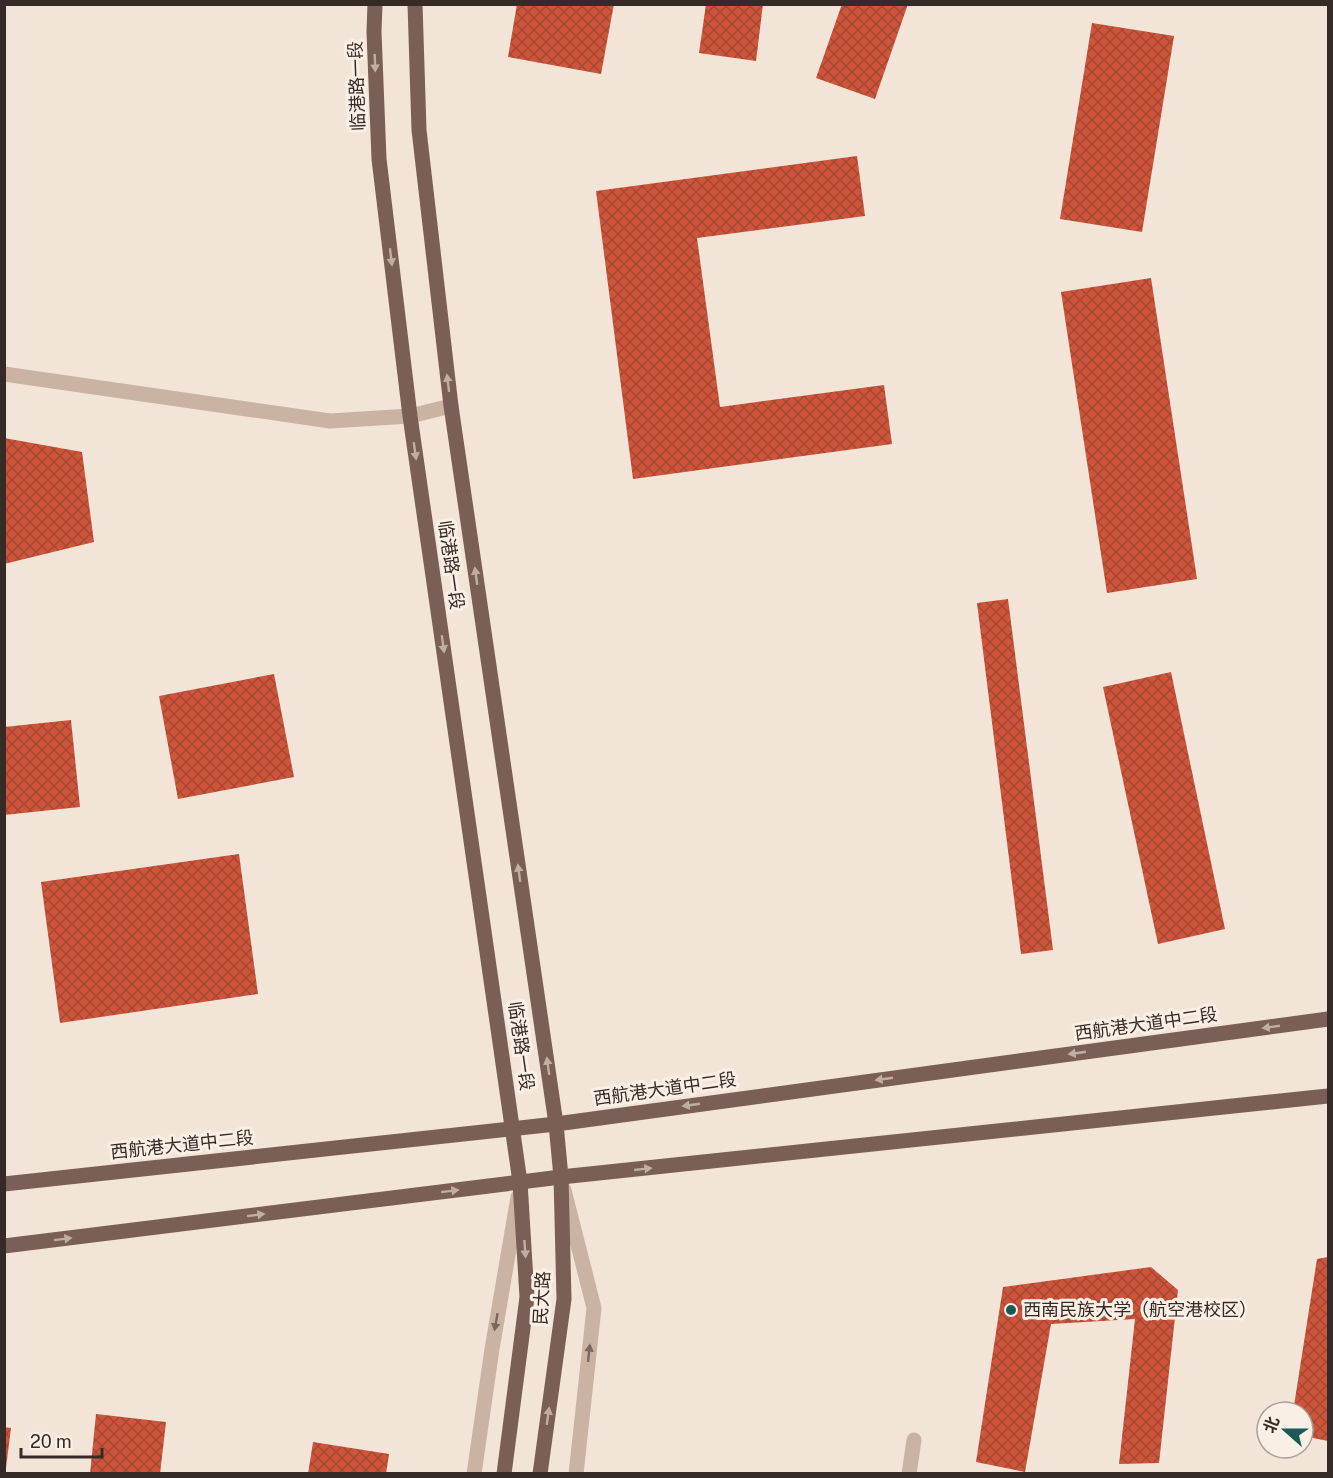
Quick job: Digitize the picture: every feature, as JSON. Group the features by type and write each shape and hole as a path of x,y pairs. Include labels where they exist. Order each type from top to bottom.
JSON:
{"main road":[{"name":"临港路一段","path":"375,4 379,159 410,416 514,1128"},
{"name":"临港路一段","path":"416,4 418,130 451,406 556,1124"},
{"name":"西航港大道中二段","path":"4,1184 556,1124 1329,1019"},
{"path":"4,1246 561,1177 1329,1096"},
{"name":"民大路","path":"540,1473 564,1299 561,1177 556,1124"},
{"name":"民大路","path":"504,1473 528,1297 514,1128"}],"street":[{"path":"4,374 330,421 410,416 451,406"},
{"path":"561,1177 594,1308 576,1473"},
{"path":"474,1473 520,1182"},
{"path":"909,1473 914,1440"}],"building":[{"path":"517,4 614,4 601,74 508,57"},
{"path":"706,4 763,4 756,61 699,53"},
{"path":"842,4 908,4 875,99 816,78"},
{"path":"1092,23 1174,36 1142,232 1060,219"},
{"path":"857,156 865,216 697,238 720,407 884,385 892,444 633,479 596,191"},
{"path":"1151,278 1197,579 1107,593 1061,292"},
{"path":"4,438 82,452 94,542 4,564"},
{"path":"1008,599 1053,950 1021,954 977,603"},
{"path":"1171,672 1225,929 1158,944 1103,687"},
{"path":"274,674 294,777 178,799 159,696"},
{"path":"71,720 80,807 4,815 4,727"},
{"path":"239,854 258,994 60,1023 41,882"},
{"path":"1328,1257 1328,1441 1315,1438 1315,1400 1295,1400 1317,1259"},
{"path":"1151,1267 1178,1290 1159,1463 1119,1464 1135,1319 1051,1324 1025,1472 976,1462 1003,1287"},
{"path":"96,1414 166,1422 160,1474 90,1474"},
{"path":"4,1427 11,1428 6,1468 4,1468"},
{"path":"313,1442 389,1454 386,1474 308,1474"}],"place":[{"name":"西南民族大学（航空港校区）","path":"1011,1310"}]}
